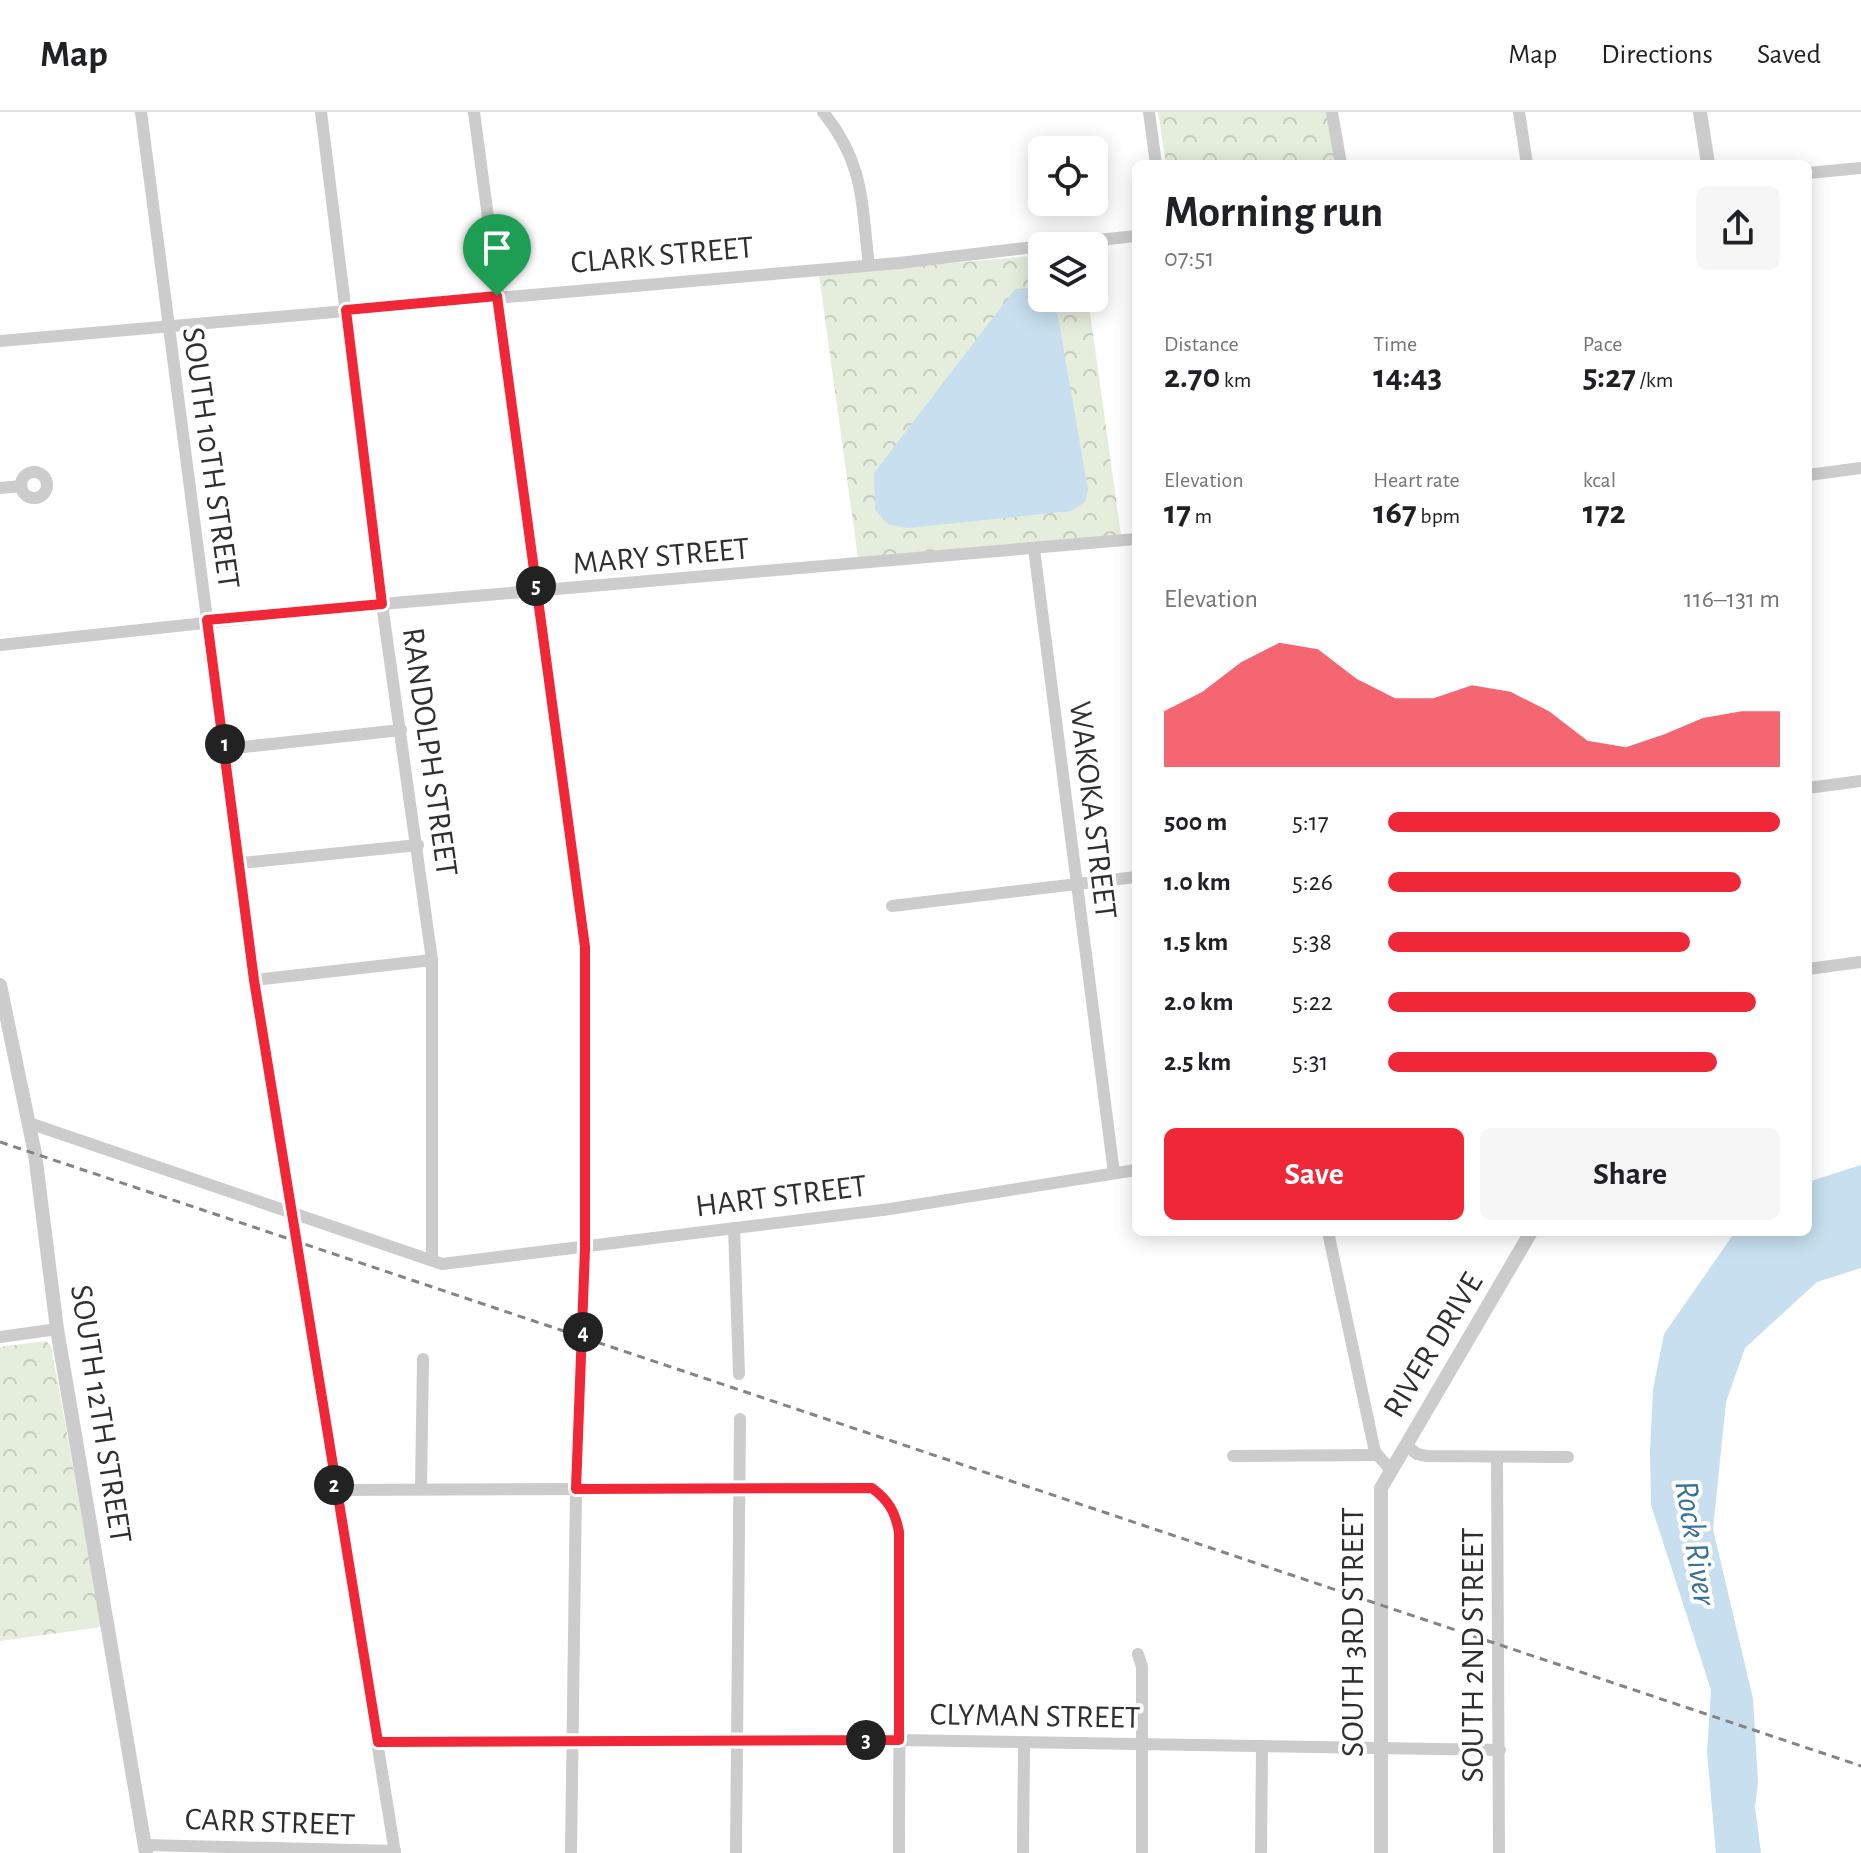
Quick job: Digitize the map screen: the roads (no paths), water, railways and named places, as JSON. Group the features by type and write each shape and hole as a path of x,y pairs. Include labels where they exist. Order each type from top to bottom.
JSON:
{"street":[{"name":"SOUTH 10TH STREET","path":"141,112 254,980 395,1852"},
{"name":"RANDOLPH STREET","path":"321,112 382,604 432,960 432,1260"},
{"path":"474,112 585,947 585,1249 576,1489 571,1853"},
{"path":"823,112 845,139 855,161 869,265"},
{"path":"1149,112 1155,160"},
{"path":"1332,112 1340,160"},
{"path":"1519,112 1526,160"},
{"path":"1700,112 1707,160"},
{"path":"1812,173 1861,168"},
{"name":"CLARK STREET","path":"1108,239 1132,236"},
{"name":"CLARK STREET","path":"0,341 869,265 1028,248"},
{"path":"1812,474 1861,468"},
{"path":"0,488 21,486"},
{"name":"MARY STREET","path":"0,645 207,620 1132,539"},
{"name":"WAKOKA STREET","path":"1034,549 1114,1173"},
{"path":"225,749 401,730"},
{"path":"1812,787 1861,781"},
{"path":"241,863 418,845"},
{"path":"892,906 1132,877"},
{"path":"254,980 432,960"},
{"path":"1812,968 1861,962"},
{"name":"SOUTH 12TH STREET","path":"0,985 29,1123 57,1329 145,1849"},
{"name":"HART STREET","path":"29,1123 442,1264 585,1249 890,1209 1132,1171"},
{"path":"734,1228 739,1374"},
{"path":"1233,1456 1377,1455 1329,1236"},
{"name":"RIVER DRIVE","path":"1390,1469 1529,1236"},
{"path":"0,1337 57,1329"},
{"path":"421,1488 423,1359"},
{"path":"736,1853 740,1419"},
{"path":"1406,1445 1417,1454 1427,1456 1568,1457"},
{"name":"SOUTH 3RD STREET","path":"1377,1455 1390,1469 1379,1497 1381,1853"},
{"name":"SOUTH 2ND STREET","path":"1497,1457 1499,1853"},
{"path":"335,1490 738,1490 847,1485 872,1488 885,1498 896,1515 900,1543 899,1853"},
{"path":"1138,1654 1142,1853"},
{"name":"CLYMAN STREET","path":"378,1742 899,1740 1500,1750"},
{"path":"1023,1853 1024,1743"},
{"path":"1261,1853 1262,1747"},
{"name":"CARR STREET","path":"145,1849 395,1852"}],"water":[{"path":"1028,288 1028,312 1055,312 1058,317 1088,490 1085,502 1071,511 907,528 888,524 875,510 874,473 1015,289"},
{"name":"Rock River","path":"1861,1165 1861,1268 1817,1282 1745,1348 1726,1402 1713,1529 1753,1699 1758,1782 1755,1807 1761,1853 1716,1853 1707,1752 1711,1690 1651,1505 1653,1389 1664,1334 1732,1236 1812,1236 1812,1181"}],"railway":[{"path":"0,1142 1861,1766"}]}
